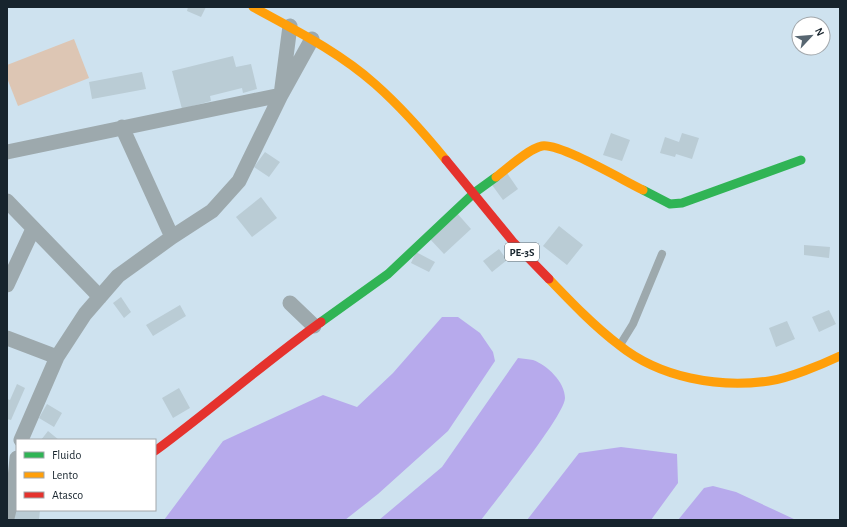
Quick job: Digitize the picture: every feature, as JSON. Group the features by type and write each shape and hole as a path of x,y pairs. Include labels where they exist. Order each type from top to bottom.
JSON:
{"main road":[{"name":"PE-3S","path":"253,7 312,39 380,88 417,124 514,243 572,304 620,346 647,363 677,375 705,381 740,383 770,381 827,362 840,356"},
{"path":"156,450 314,326 388,274 474,193 532,150 542,146 552,146 580,158 670,204 682,203 731,184 801,160"}],"street":[{"path":"281,95 290,26"},
{"path":"21,439 58,357 85,314 118,276 172,237 212,211 239,181 281,95 312,39"},
{"path":"7,152 281,95"},
{"path":"122,128 172,237"},
{"path":"7,201 100,297"},
{"path":"7,285 33,229"},
{"path":"290,303 314,326"},
{"path":"7,338 58,357"},
{"path":"7,518 15,489 16,474"}],"lane":[{"path":"620,346 632,324 662,254"}],"shaded area":[{"path":"74,39 89,78 18,106 7,78 7,65"},
{"path":"442,317 458,317 480,333 493,352 495,361 448,431 378,494 345,520 164,520 223,441 323,395 357,407 393,373"},
{"path":"518,358 533,360 549,370 559,380 565,398 554,422 514,478 481,520 379,520 442,467"},
{"path":"621,447 677,454 678,483 651,520 527,520 579,453"},
{"path":"713,486 736,492 796,520 678,520 704,488"}],"building":[{"path":"188,7 206,7 201,17 187,11"},
{"path":"233,56 236,67 251,64 257,89 243,93 242,88 210,96 211,101 182,109 172,71"},
{"path":"142,72 146,89 92,99 89,82"},
{"path":"611,133 630,140 622,161 603,155"},
{"path":"682,133 699,138 692,159 676,154 675,157 660,153 665,137 679,142"},
{"path":"265,152 280,162 269,177 254,167"},
{"path":"507,173 518,189 503,200 492,185"},
{"path":"261,197 277,218 252,237 236,217"},
{"path":"456,212 471,229 444,254 429,238"},
{"path":"559,226 583,245 567,265 543,246"},
{"path":"804,245 830,247 829,258 804,255"},
{"path":"499,249 507,260 492,272 483,261"},
{"path":"416,252 435,262 429,272 411,263"},
{"path":"121,297 131,312 124,318 113,303"},
{"path":"180,305 186,316 153,336 146,325"},
{"path":"829,310 836,324 819,332 812,317"},
{"path":"787,321 795,339 776,347 769,328"},
{"path":"17,384 25,388 11,420 7,419 7,399 10,400"},
{"path":"179,388 190,408 173,418 162,398"},
{"path":"47,404 62,413 54,427 39,418"},
{"path":"48,431 58,439 42,439"},
{"path":"16,506 16,511 40,511 39,520 14,520"}],"traffic: fast":[{"path":"643,190 670,204 682,203 801,160"},
{"path":"321,322 388,274 474,193 496,177"}],"traffic: slow":[{"path":"253,7 316,42 361,72 403,111 446,160"},
{"path":"496,177 518,159 542,146 563,150 577,156 643,190"},
{"path":"549,279 574,305 619,345 653,366 671,373 710,381 750,383 777,380 815,367 840,356"}],"traffic: jam":[{"path":"446,160 514,243 549,279"},
{"path":"156,450 321,322"}]}
